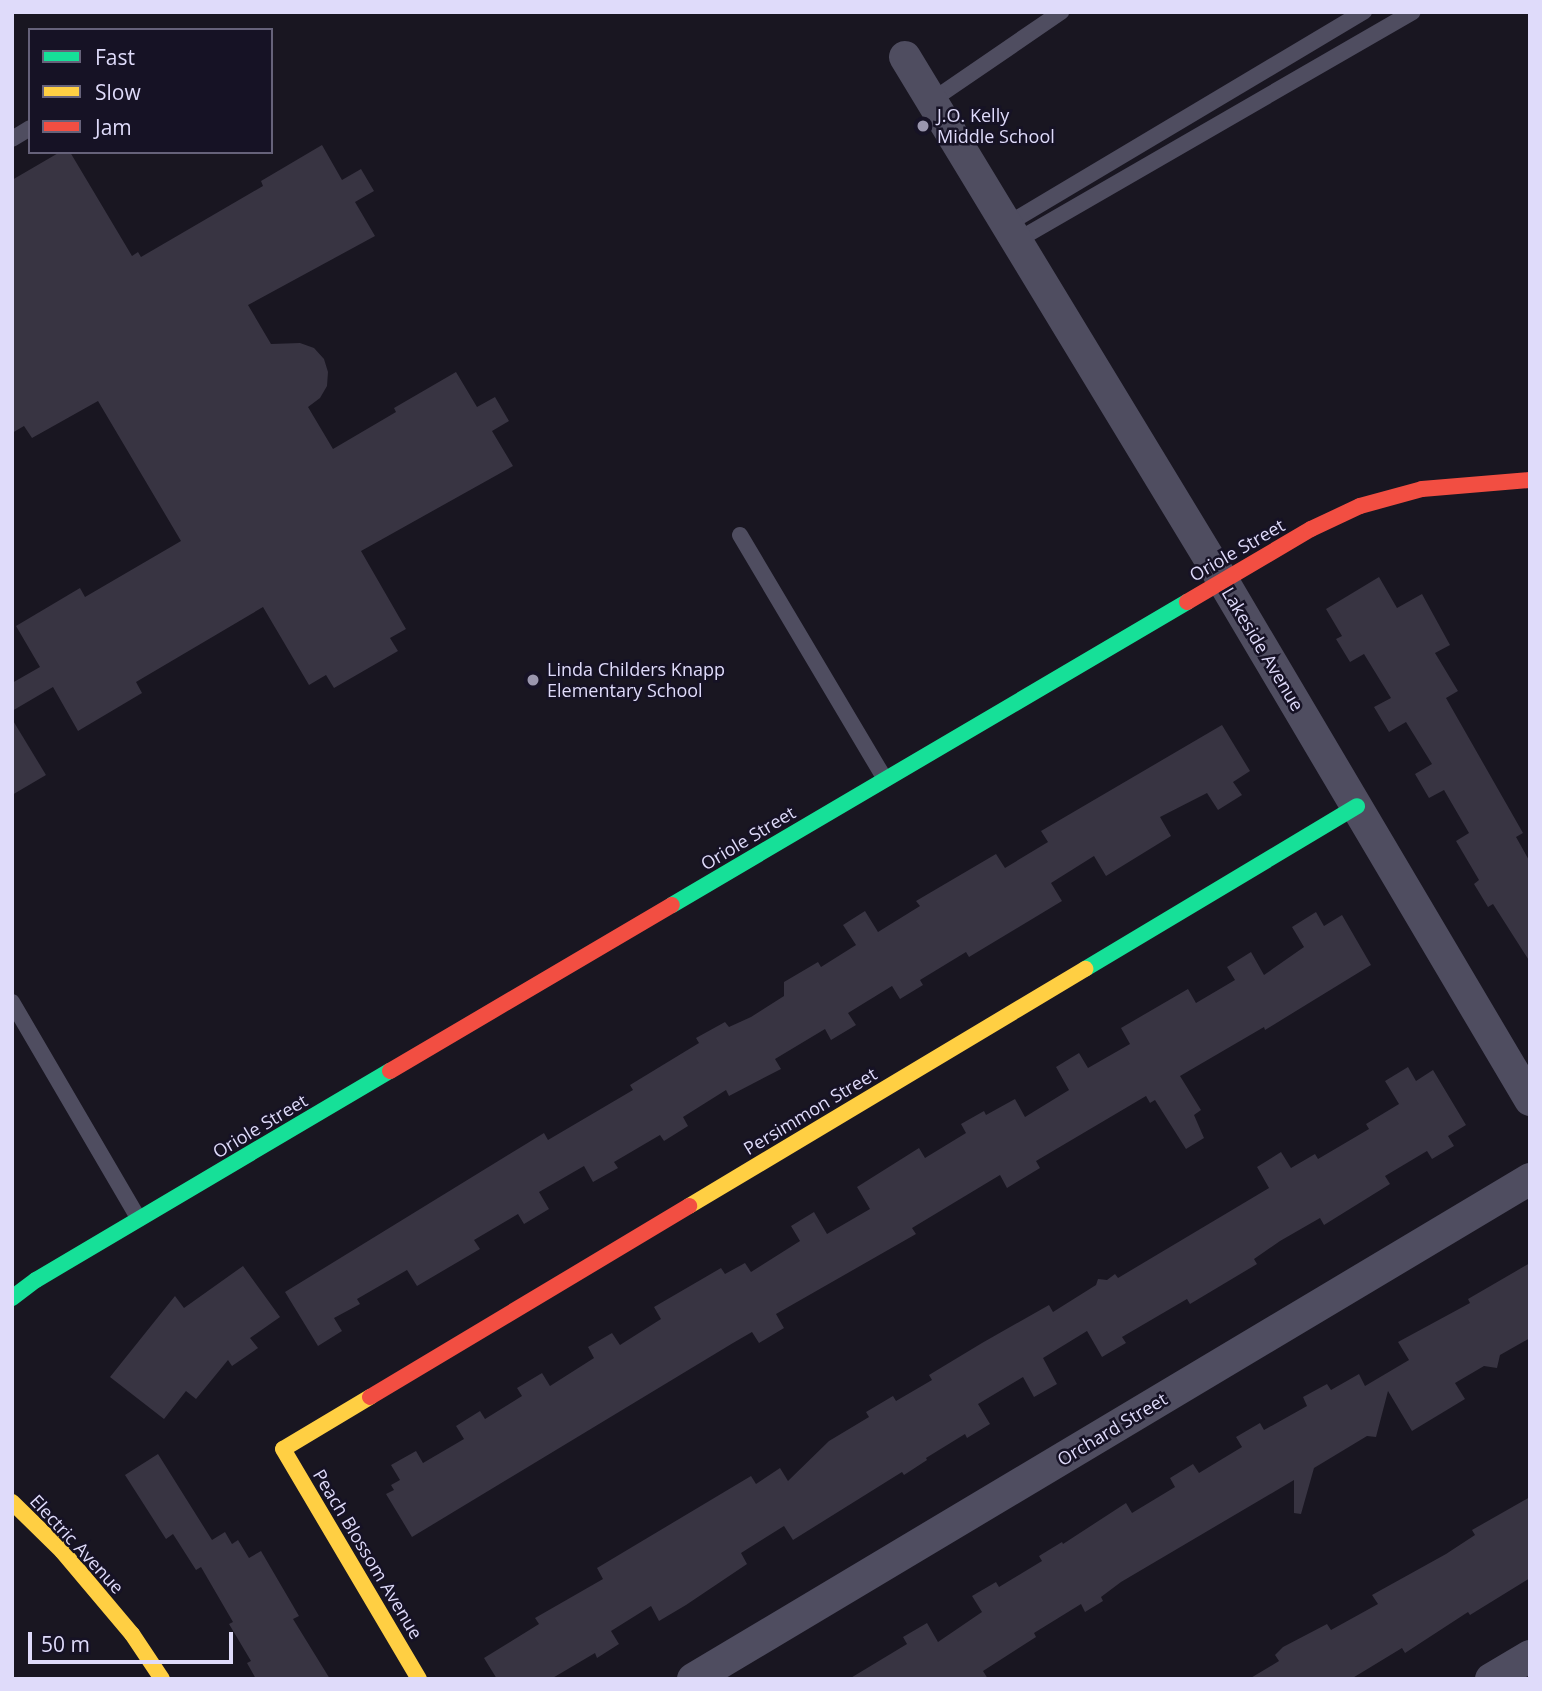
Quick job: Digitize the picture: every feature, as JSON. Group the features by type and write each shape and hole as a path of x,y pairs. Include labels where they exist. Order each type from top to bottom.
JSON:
{"street":[{"name":"Lakeside Avenue","path":"905,57 1223,580 1530,1100"},
{"name":"Oriole Street","path":"12,1298 36,1280 139,1219 1311,529 1360,506 1422,489 1530,480"},
{"name":"Persimmon Street","path":"283,1449 1357,806"},
{"name":"Orchard Street","path":"694,1679 1530,1179"},
{"name":"Peach Blossom Avenue","path":"283,1449 419,1679"},
{"name":"Electric Avenue","path":"12,1502 62,1551 132,1634 162,1679"},
{"path":"1491,1679 1530,1656"}],"lane":[{"path":"931,101 1061,12"},
{"path":"1011,233 1364,12"},
{"path":"1011,233 1413,12"},
{"path":"12,139 28,129"},
{"path":"740,535 885,779"},
{"path":"12,1002 139,1219"}],"building":[{"path":"322,145 342,180 361,169 374,191 355,202 375,236 248,305 271,344 300,343 314,348 324,359 328,372 327,386 320,398 308,407 333,449 396,412 394,408 456,372 477,407 495,397 509,421 492,431 513,466 361,551 406,629 390,638 398,651 334,688 326,675 309,685 263,607 136,682 142,693 78,731 53,687 12,711 12,683 40,667 16,626 80,588 85,597 181,541 98,401 32,438 24,426 12,433 12,180 57,154 71,154 132,256 138,252 141,257 263,186 261,181"},
{"path":"1379,577 1397,608 1422,594 1450,645 1435,653 1458,691 1446,698 1523,833 1516,837 1530,862 1530,962 1493,904 1488,907 1474,884 1479,880 1456,841 1469,833 1444,790 1429,798 1415,774 1432,764 1406,722 1389,732 1374,707 1391,698 1364,654 1350,662 1336,639 1342,636 1326,609"},
{"path":"12,719 46,775 12,795"},
{"path":"1222,725 1250,771 1233,782 1242,795 1218,810 1207,793 1160,817 1171,836 1106,876 1094,856 1051,883 1062,901 969,957 966,952 920,980 923,985 900,999 892,986 848,1013 856,1025 831,1040 825,1029 775,1059 781,1069 729,1096 726,1090 683,1117 688,1126 664,1141 660,1135 614,1162 618,1168 593,1182 584,1166 539,1192 549,1209 524,1224 518,1214 474,1240 480,1249 417,1286 407,1270 357,1299 360,1304 334,1318 342,1331 318,1346 285,1292 544,1133 548,1140 633,1090 630,1085 699,1043 696,1038 725,1022 729,1027 751,1017 784,996 784,982 818,962 821,967 856,945 843,925 865,911 878,932 920,906 916,901 996,854 1005,868 1048,842 1041,831"},
{"path":"1316,912 1324,926 1342,915 1371,965 1265,1030 1264,1027 1180,1076 1201,1110 1194,1115 1204,1138 1186,1149 1155,1100 1150,1103 1146,1096 1036,1161 1040,1168 1007,1188 1000,1175 912,1228 916,1234 776,1314 784,1328 759,1343 752,1332 412,1537 386,1494 394,1490 391,1485 400,1480 391,1465 416,1451 423,1463 464,1439 456,1426 480,1411 485,1419 522,1396 517,1388 542,1373 550,1386 594,1358 588,1347 612,1333 620,1345 661,1319 654,1307 721,1268 725,1274 745,1263 751,1272 800,1241 791,1226 814,1212 827,1234 870,1209 857,1187 919,1148 925,1158 966,1133 961,1124 984,1111 986,1115 1015,1099 1025,1117 1069,1090 1056,1067 1079,1053 1088,1068 1130,1044 1121,1028 1188,989 1196,1003 1235,980 1227,967 1251,952 1264,975 1304,947 1292,927"},
{"path":"1408,1067 1416,1081 1433,1070 1466,1125 1448,1136 1454,1146 1432,1159 1427,1151 1385,1176 1390,1184 1324,1225 1320,1218 1280,1241 1254,1259 1257,1264 1190,1304 1187,1299 1122,1337 1126,1343 1102,1357 1087,1331 1043,1358 1057,1384 1034,1397 1023,1377 978,1404 990,1424 967,1438 965,1434 904,1475 902,1472 793,1540 784,1526 741,1553 747,1564 686,1605 659,1621 651,1606 611,1631 619,1644 597,1658 595,1653 551,1679 497,1679 484,1658 539,1624 535,1618 603,1579 597,1568 751,1476 756,1484 780,1468 788,1481 829,1441 869,1417 866,1412 893,1396 896,1401 932,1380 929,1375 1049,1305 1053,1312 1096,1285 1098,1279 1107,1280 1115,1274 1118,1278 1269,1188 1257,1167 1281,1152 1291,1168 1315,1154 1318,1159 1369,1129 1366,1124 1399,1104 1385,1081"},
{"path":"1530,1263 1530,1338 1500,1355 1497,1368 1484,1366 1455,1383 1465,1399 1412,1431 1388,1391 1376,1437 1367,1436 1314,1468 1301,1514 1294,1513 1294,1480 1121,1582 1101,1597 1103,1601 1085,1612 1081,1604 1034,1633 1036,1637 983,1671 988,1679 849,1679 907,1644 903,1637 927,1623 938,1642 982,1612 972,1596 996,1582 999,1587 1042,1561 1039,1556 1062,1542 1063,1544 1126,1503 1132,1513 1175,1487 1170,1478 1193,1464 1199,1473 1242,1447 1236,1437 1260,1423 1264,1430 1307,1406 1303,1397 1327,1384 1331,1390 1359,1374 1365,1386 1409,1360 1398,1342 1470,1303 1468,1299"},
{"path":"243,1266 280,1317 250,1338 258,1348 232,1366 228,1360 196,1399 186,1391 164,1419 110,1377 175,1296 184,1308"},
{"path":"158,1454 212,1540 225,1532 232,1544 238,1540 249,1558 261,1551 299,1616 293,1619 330,1679 256,1679 247,1663 251,1661 229,1624 233,1622 201,1567 196,1570 173,1534 166,1539 125,1475"},
{"path":"1530,1497 1530,1578 1470,1615 1468,1612 1405,1653 1402,1648 1351,1679 1249,1679 1279,1661 1275,1655 1283,1647 1327,1624 1331,1630 1378,1604 1372,1595 1446,1554 1475,1535 1472,1530"}],"traffic: fast":[{"path":"672,905 1187,602"},
{"path":"1085,969 1357,806"},
{"path":"12,1298 36,1280 390,1071"}],"traffic: slow":[{"path":"689,1206 1085,969"},
{"path":"370,1397 283,1449 419,1679"},
{"path":"12,1502 62,1551 132,1634 162,1679"}],"traffic: jam":[{"path":"1187,602 1311,529 1360,506 1422,489 1530,480"},
{"path":"390,1071 672,905"},
{"path":"370,1397 689,1206"}],"place":[{"name":"J.O. Kelly Middle School","path":"923,126"},
{"name":"Linda Childers Knapp Elementary School","path":"533,680"}]}
